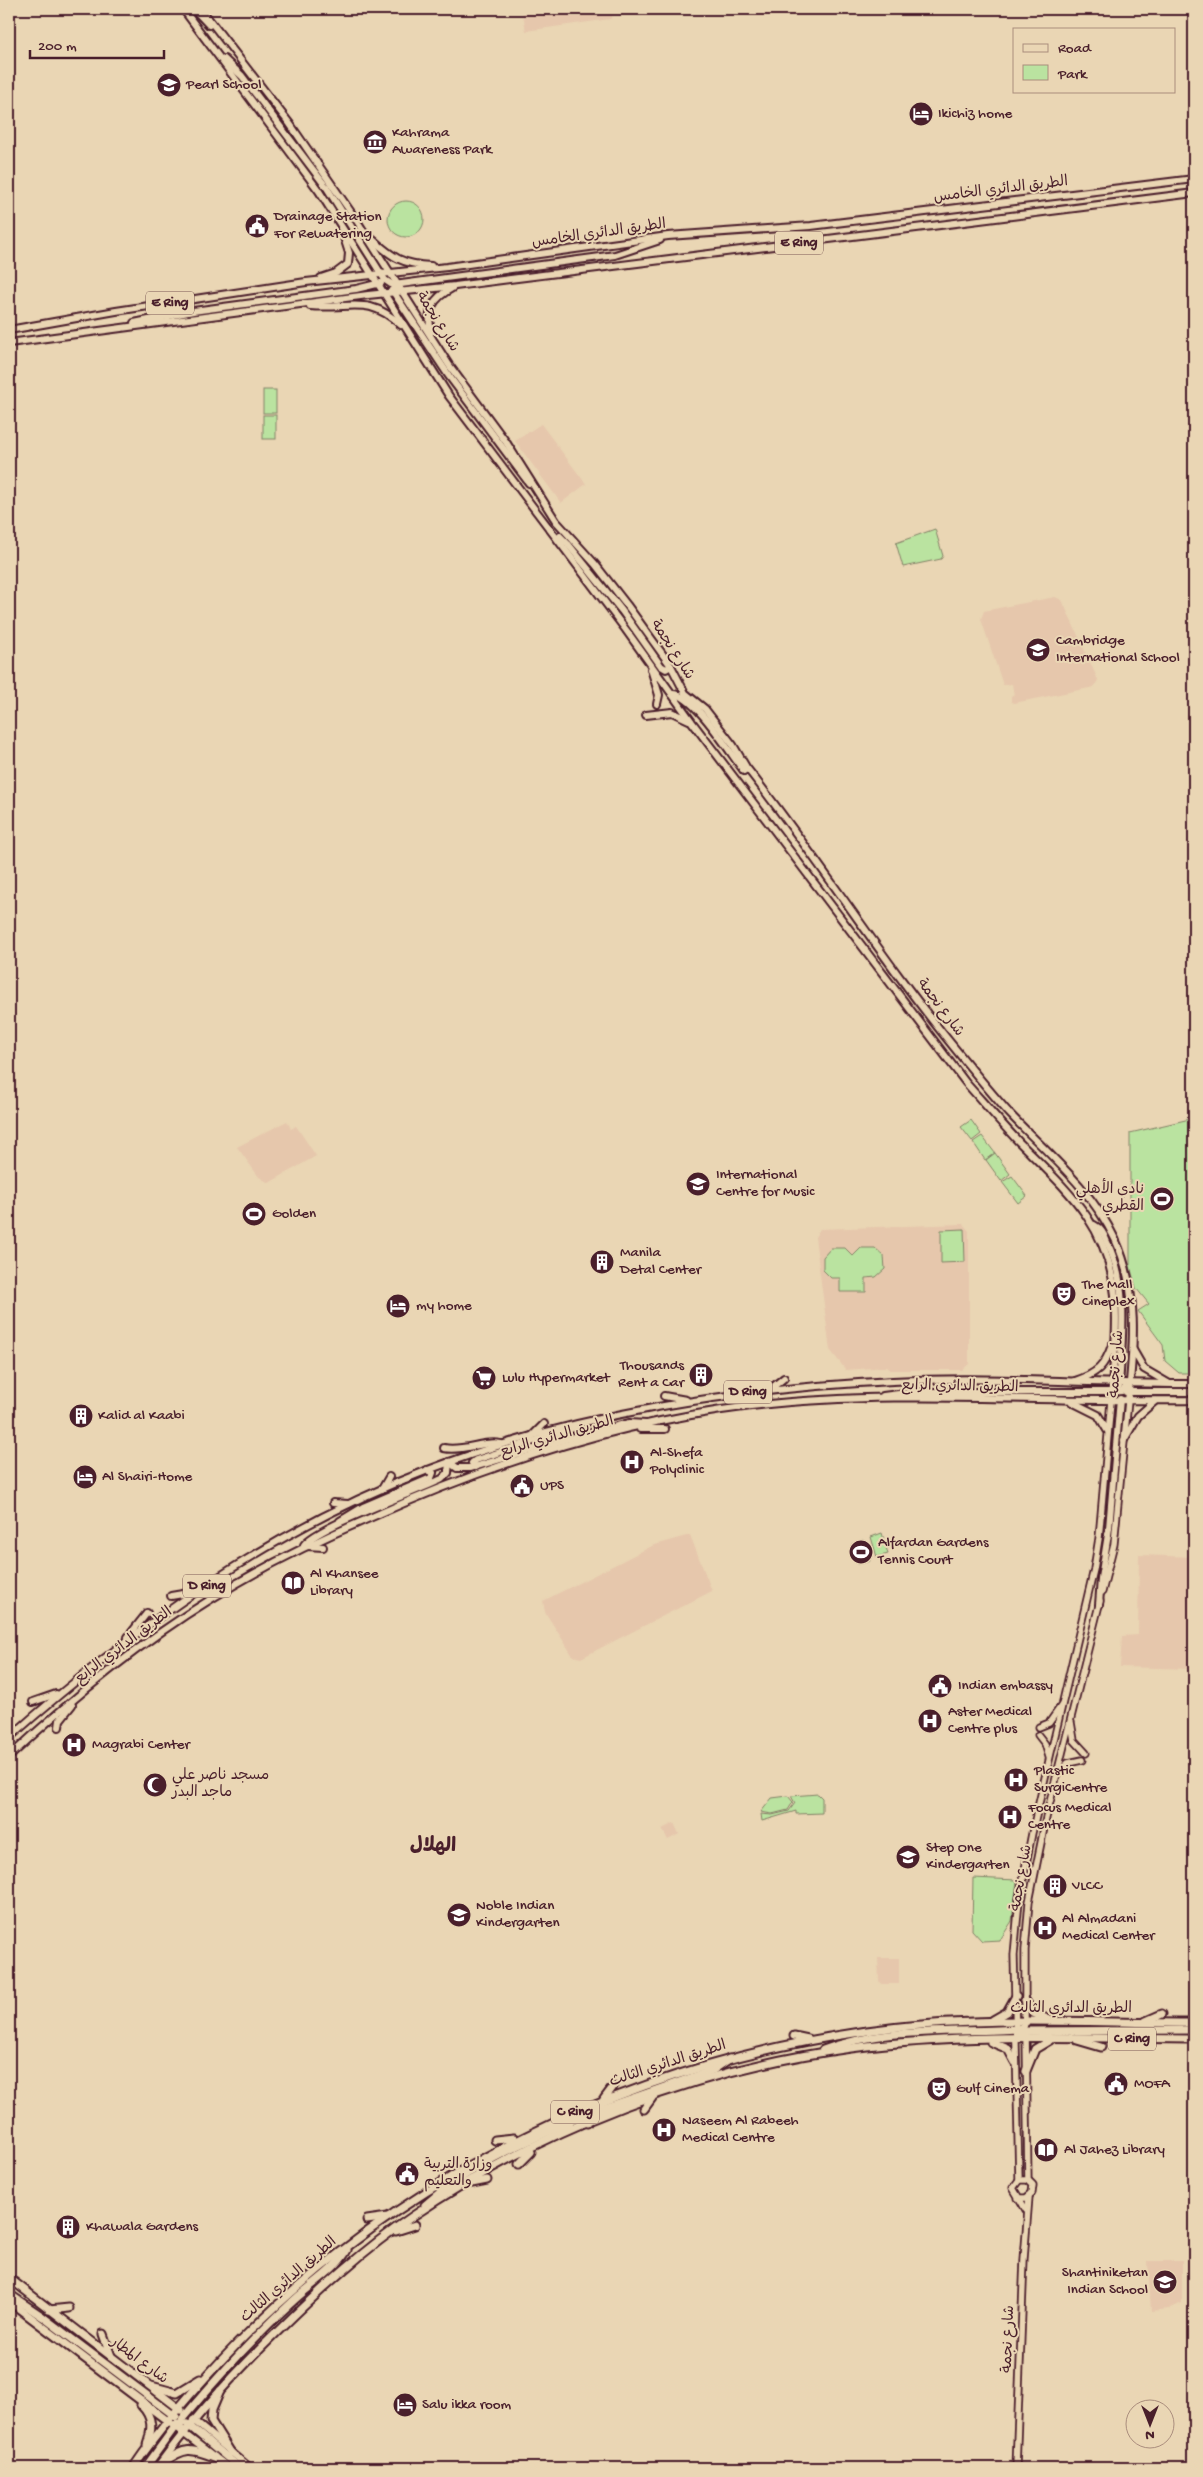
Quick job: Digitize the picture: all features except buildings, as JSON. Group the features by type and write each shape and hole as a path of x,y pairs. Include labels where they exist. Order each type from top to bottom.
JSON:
{"highway":[{"path":"987,2022 1006,2013 1016,1996"},
{"path":"1025,2000 1033,2013 1055,2022"},
{"path":"1143,2023 1162,2014"},
{"name":"الطريق الدائري الثالث","path":"133,2468 178,2408 211,2372 277,2306 317,2270 390,2216 467,2166 520,2138 571,2113 604,2100 731,2057 814,2040 904,2026 987,2022 1004,2026"},
{"path":"808,2055 842,2043 889,2036 1004,2026 1023,2027 1025,2022"},
{"name":"الطريق الدائري الثالث","path":"1025,2022 1194,2024"},
{"path":"1026,2035 1194,2030"},
{"name":"الطريق الدائري الثالث","path":"158,2468 183,2433 220,2389 305,2305 390,2233 459,2187 543,2142 587,2123 652,2098 721,2075 808,2055 893,2044 1016,2038 1026,2035 1056,2038 1194,2039"},
{"path":"794,2036 814,2040"},
{"path":"1026,2071 1035,2049 1043,2042 1056,2038"},
{"path":"1069,2038 1102,2047"},
{"path":"978,2039 1007,2048 1013,2054 1015,2062"},
{"path":"587,2123 586,2117 590,2113 713,2070 731,2057"},
{"path":"604,2100 612,2087"},
{"path":"644,2109 652,2098"},
{"path":"412,2217 450,2185 530,2140 570,2122 573,2118 571,2113"},
{"path":"495,2140 520,2138"},
{"path":"519,2164 543,2142"},
{"path":"459,2187 487,2180"},
{"path":"367,2220 390,2216"},
{"path":"390,2233 415,2225"},
{"path":"145,2468 182,2419 239,2353 291,2303 339,2261 348,2247"},
{"name":"شارع المطار","path":"9,2278 178,2408"},
{"path":"9,2294 43,2317 173,2415 191,2423 240,2468"},
{"name":"شارع المطار","path":"9,2301 183,2433"},
{"path":"49,2310 69,2308"},
{"path":"103,2334 106,2347 114,2360"},
{"path":"144,2383 171,2392 180,2392 211,2372"},
{"path":"125,2389 144,2407 150,2420 152,2428 145,2450"},
{"path":"220,2389 212,2410 211,2421 231,2453"},
{"path":"166,2410 171,2409 171,2403"},
{"path":"178,2408 182,2419 180,2426 183,2433"},
{"path":"168,2422 172,2419 182,2419"},
{"path":"158,2468 184,2450 195,2450 214,2457"}],"main road":[{"path":"183,9 319,191 373,275 393,287 449,376 519,472 536,492"},
{"path":"194,9 225,40"},
{"name":"شارع نجمة","path":"201,9 290,124 391,274 393,287 403,292 464,387 523,468 536,492 571,539 595,564 618,593 671,666 685,693 705,709 956,1049 1008,1111 1078,1183 1100,1210 1116,1240 1130,1284 1133,1308 1130,1383 1114,1544 1071,1714 1027,1916 1025,2022 1028,2180"},
{"name":"شارع نجمة","path":"210,46 242,76 327,188 382,280 384,293 450,396 691,720 966,1083 1014,1137 1067,1189 1094,1225 1112,1274 1116,1303 1111,1401 1099,1538 1019,1900 1014,1955 1019,2180"},
{"name":"الطريق الدائري الخامس","path":"119,328 158,317 356,290 382,280 391,274 668,236 811,226 1194,179"},
{"name":"الطريق الدائري الخامس","path":"403,292 1194,193"},
{"path":"306,282 331,275 348,264 349,253 340,222"},
{"path":"365,234 391,257 399,261 412,265 447,267"},
{"path":"393,287 615,255 668,236"},
{"name":"E Ring","path":"9,330 116,311 306,282 373,275"},
{"path":"433,338 428,320 431,305 441,294 455,286"},
{"name":"E Ring","path":"9,343 302,305 384,293 393,287"},
{"path":"302,305 329,308 360,305 375,307 389,313 408,331"},
{"path":"550,528 568,544 622,611 662,666 666,669 671,666"},
{"path":"646,659 658,691 657,704"},
{"path":"672,694 680,694 699,712 787,826 793,829"},
{"path":"646,715 672,712 691,720 691,714 698,715 718,741 724,744"},
{"path":"1094,1225 1100,1228 1112,1251 1121,1295 1123,1331 1120,1401 1109,1528 1100,1578 1099,1605"},
{"path":"1069,1383 1093,1375 1101,1369 1115,1337"},
{"path":"1132,1345 1142,1367 1169,1384"},
{"path":"768,1391 784,1378"},
{"name":"الطريق الدائري الرابع","path":"9,1738 60,1693 124,1643 200,1590 266,1549 349,1504 381,1489 449,1462 502,1444 585,1422 687,1401 768,1391 897,1381 1194,1384"},
{"path":"1112,1383 1128,1401"},
{"path":"1111,1401 1130,1383"},
{"path":"867,1400 914,1392 1194,1392"},
{"path":"664,1396 687,1401"},
{"name":"الطريق الدائري الرابع","path":"9,1757 76,1698 184,1616 237,1583 304,1546 449,1484 507,1464 649,1424 751,1406 867,1400 1194,1400"},
{"path":"1066,1400 1098,1415 1107,1430"},
{"path":"1124,1440 1139,1413 1158,1401 1169,1404 1194,1404"},
{"path":"476,1467 472,1463 476,1460 573,1430 585,1422"},
{"path":"449,1462 457,1468 476,1467 538,1446 620,1425 638,1422 649,1424"},
{"path":"533,1435 544,1424"},
{"path":"629,1429 665,1430"},
{"path":"444,1448 470,1448 490,1443 502,1444"},
{"path":"304,1546 310,1538 336,1525 439,1481 448,1473 449,1462"},
{"path":"336,1525 350,1513 431,1478 433,1473 428,1470"},
{"path":"381,1489 388,1477"},
{"path":"333,1503 349,1504"},
{"path":"304,1546 323,1547"},
{"path":"171,1596 200,1590"},
{"path":"124,1643 148,1613"},
{"path":"33,1702 60,1693"},
{"path":"59,1727 60,1720 76,1698"},
{"path":"1039,1727 1049,1723 1063,1702"},
{"path":"1071,1714 1074,1740 1086,1753"},
{"path":"1038,1735 1046,1747 1050,1759"},
{"path":"1057,1775 1068,1763 1082,1760"},
{"path":"1018,2198 1029,2197 1033,2188 1028,2180 1019,2180 1014,2188 1018,2198 1026,2210"},
{"name":"شارع نجمة","path":"1016,2468 1026,2210 1029,2197"},
{"path":"191,2423 250,2468"},
{"name":"شارع المطار","path":"183,2433 228,2468"}],"shaded area":[{"path":"522,9 616,9 616,12 610,19 526,31"},
{"path":"541,424 586,484 561,503 515,441"},
{"name":"Cambridge International School","path":"1055,597 1062,600 1098,680 1094,687 1014,703 1011,701 1011,696 1014,695 1012,684 1003,685 981,619 984,611"},
{"path":"287,1121 291,1129 296,1126 316,1156 269,1183 259,1177 237,1147"},
{"name":"International Centre for Music","path":"699,1174 707,1191 697,1195 689,1178"},
{"path":"963,1224 969,1231 969,1364 962,1370 890,1370 886,1367 846,1370 830,1350 815,1237 820,1229"},
{"path":"690,1535 712,1591 581,1658 573,1656 545,1612 543,1601 654,1545"},
{"path":"1139,1555 1194,1557 1194,1669 1120,1667 1122,1636 1138,1635"},
{"name":"Aster Medical Centre plus","path":"937,1712 938,1729 922,1730 921,1713"},
{"path":"674,1823 679,1834 668,1840 662,1829"},
{"path":"878,1958 899,1958 899,1984 881,1984 879,1981"},
{"name":"Shantiniketan Indian School","path":"1148,2261 1182,2261 1182,2303 1169,2309 1151,2311"}],"green space":[{"path":"406,201 413,202 419,206 423,212 423,226 419,232 413,236 406,237 399,236 393,232 389,226 388,219 389,212 393,206 399,202"},
{"path":"263,390 276,390 276,413 263,413"},
{"path":"263,415 276,415 276,439 263,439"},
{"path":"935,529 943,556 941,559 903,567 896,543"},
{"name":"نادي الأهلي القطري","path":"1194,1118 1194,1373 1179,1373 1165,1361 1163,1345 1138,1311 1149,1304 1136,1288 1130,1266 1130,1133"},
{"path":"971,1120 981,1134 972,1141 961,1127"},
{"path":"982,1136 995,1153 985,1160 973,1142"},
{"path":"995,1153 1010,1174 1001,1181 986,1160"},
{"path":"1012,1176 1027,1196 1018,1203 1002,1182"},
{"path":"964,1229 965,1262 941,1263 941,1230"},
{"path":"831,1248 845,1248 853,1256 861,1248 875,1248 884,1256 885,1269 876,1277 866,1278 866,1292 840,1292 840,1278 831,1278 823,1270 823,1257"},
{"name":"Alfardan Gardens Tennis Court","path":"882,1533 888,1554 877,1557 871,1537"},
{"name":"Alfardan Gardens Tennis Court","path":"863,1540 870,1561 858,1564 852,1544"},
{"path":"818,1794 822,1798 822,1813 796,1814 796,1811 762,1821 761,1814 772,1815 789,1811 795,1803 791,1796"},
{"path":"788,1796 793,1802 788,1810 772,1814 761,1812 772,1798"},
{"path":"973,1878 1017,1880 1012,1921 1000,1940 982,1941 972,1930"}],"place":[{"name":"Pearl School","path":"169,85"},
{"name":"Ikichiz home","path":"921,114"},
{"name":"Kahrama Awareness Park","path":"375,142"},
{"name":"Drainage Station For Rewatering","path":"257,226"},
{"name":"Cambridge International School","path":"1038,650"},
{"name":"International Centre for Music","path":"698,1184"},
{"name":"نادي الأهلي القطري","path":"1162,1199"},
{"name":"Golden","path":"254,1214"},
{"name":"Manila Detal Center","path":"602,1262"},
{"name":"The Mall Cineplex","path":"1064,1294"},
{"name":"my home","path":"398,1306"},
{"name":"Thousands Rent a Car","path":"701,1375"},
{"name":"Lulu Hypermarket","path":"484,1378"},
{"name":"Kalid al Kaabi","path":"81,1416"},
{"name":"Al-Shefa Polyclinic","path":"632,1462"},
{"name":"Al Shairi-Home","path":"85,1477"},
{"name":"UPS","path":"522,1486"},
{"name":"Alfardan Gardens Tennis Court","path":"861,1552"},
{"name":"Al Khansee Library","path":"293,1583"},
{"name":"Indian embassy","path":"940,1686"},
{"name":"Aster Medical Centre plus","path":"930,1721"},
{"name":"Magrabi Center","path":"74,1745"},
{"name":"Plastic SurgiCentre","path":"1016,1780"},
{"name":"مسجد ناصر علي ماجد البدر","path":"155,1785"},
{"name":"Focus Medical Centre","path":"1010,1817"},
{"name":"Step One Kindergarten","path":"908,1857"},
{"name":"VLCC","path":"1055,1886"},
{"name":"Noble Indian Kindergarten","path":"459,1915"},
{"name":"Al Almadani Medical Center","path":"1045,1928"},
{"name":"MOFA","path":"1116,2084"},
{"name":"Gulf Cinema","path":"939,2089"},
{"name":"Naseem Al Rabeeh Medical Centre","path":"664,2130"},
{"name":"Al Jahez Library","path":"1046,2150"},
{"name":"وزارة التربية والتعليم","path":"407,2174"},
{"name":"Khawala Gardens","path":"68,2227"},
{"name":"Shantiniketan Indian School","path":"1165,2282"},
{"name":"Salu ikka room","path":"405,2405"}],"district":[{"name":"الهلال","path":"433,1847"}]}
